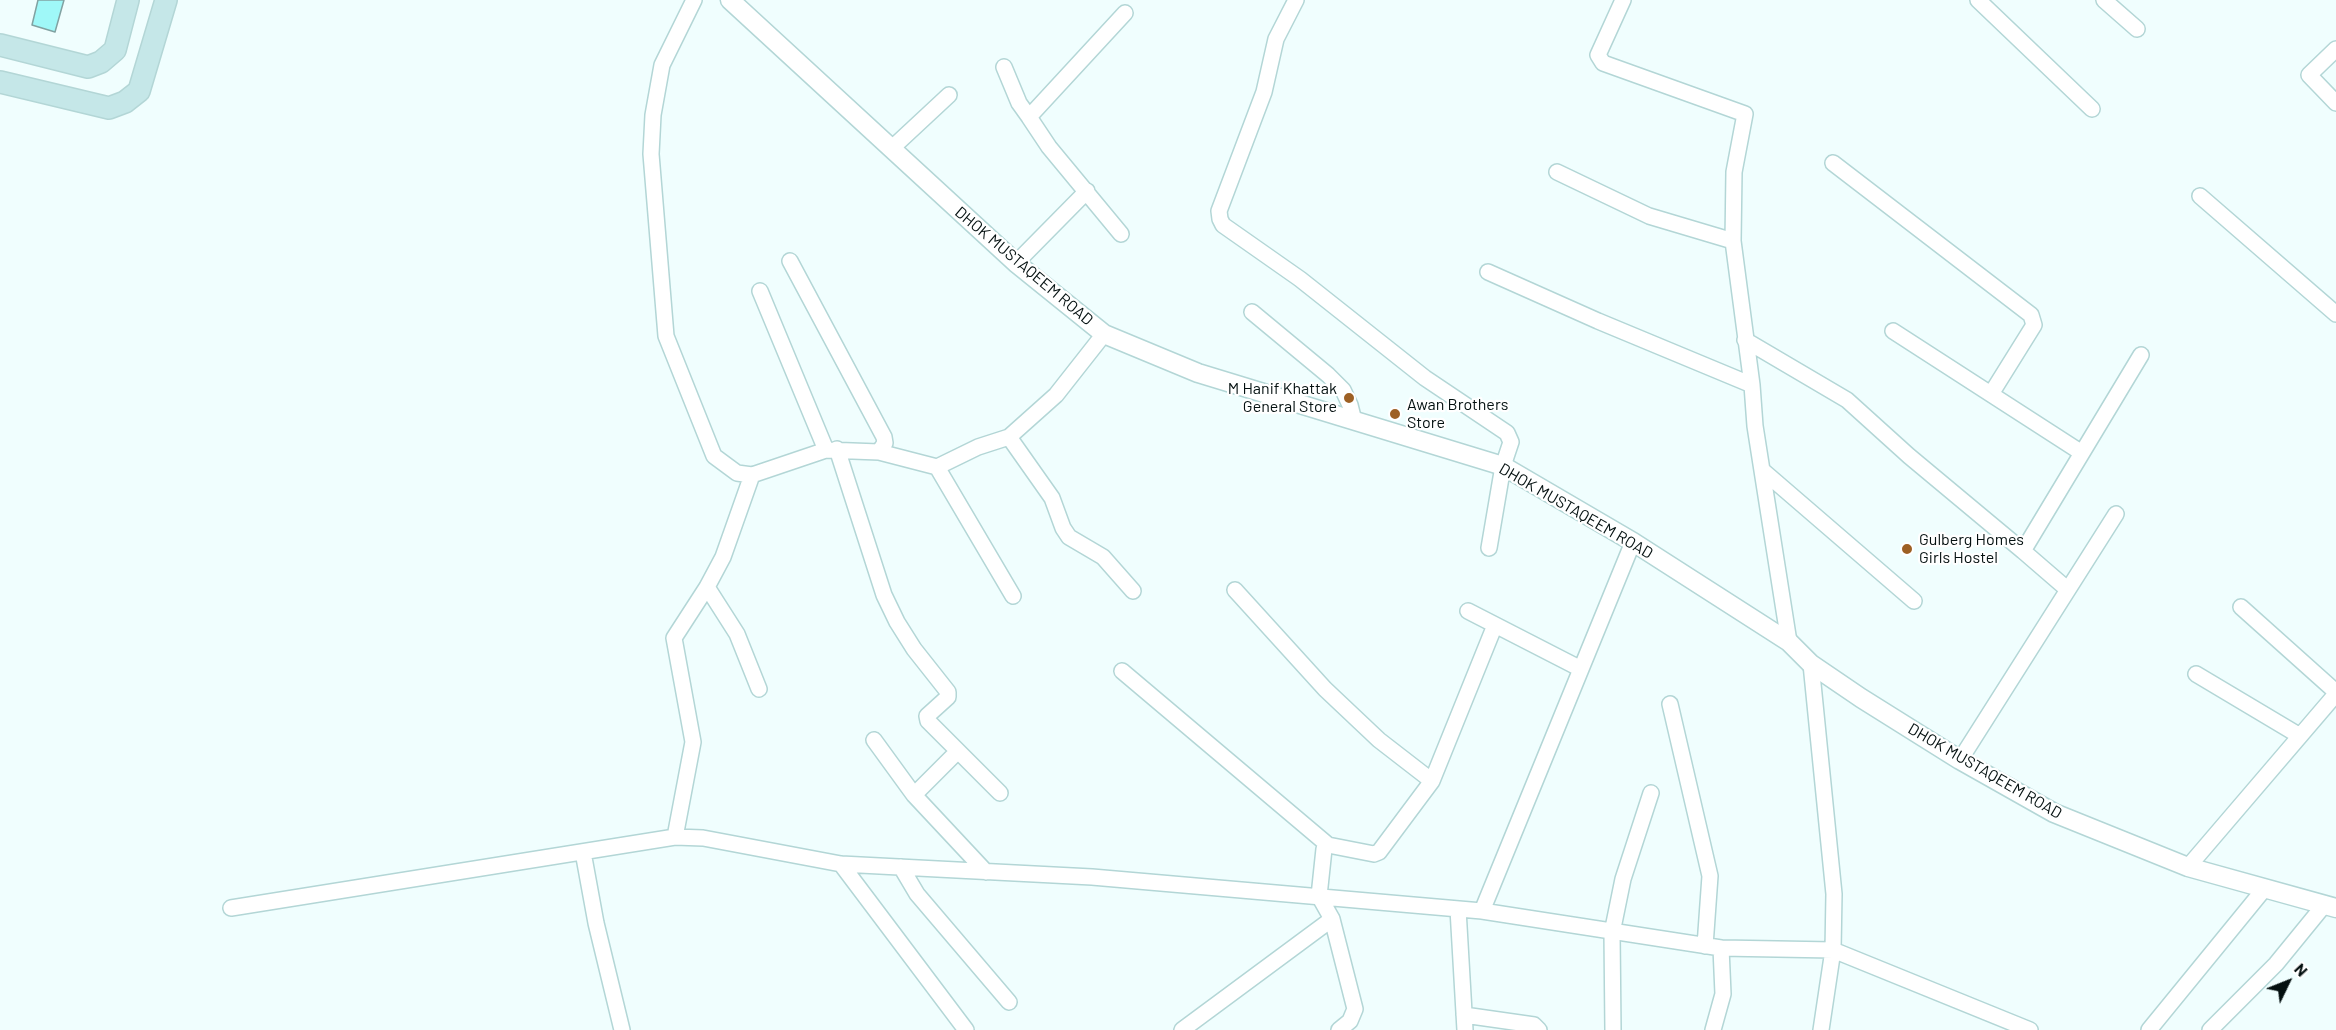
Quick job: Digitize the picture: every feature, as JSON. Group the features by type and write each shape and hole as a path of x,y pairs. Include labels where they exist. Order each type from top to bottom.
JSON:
{"main road":[{"path":"0,45 88,67 101,62 115,50 128,0"},
{"path":"0,82 109,108 125,102 138,91 166,0"}],"street":[{"path":"694,0 662,65 653,116 651,154 666,336 714,456 737,473 752,475 832,450 879,452 937,467 978,447 1009,437 1056,395 1104,334"},
{"name":"DHOK MUSTAQEEM ROAD","path":"730,0 1016,263 1104,334 1198,373 1354,421 1408,435 1503,466 1633,542 1789,642 1811,664 1960,760 2054,813 2188,867 2331,906"},
{"path":"1296,0 1276,39 1264,92 1219,211 1220,219 1224,225 1300,279 1425,378 1507,433 1511,442 1503,466 1489,548"},
{"path":"1623,0 1598,55 1603,63 1745,114 1734,172 1733,241 1752,385 1755,426 1789,642"},
{"path":"1978,0 2092,109"},
{"path":"2104,0 2137,29"},
{"path":"1029,117 1125,13"},
{"path":"2336,49 2309,75 2336,103"},
{"path":"1004,67 1019,103 1049,147 1121,234"},
{"path":"891,149 949,95"},
{"path":"1833,163 2031,315 2034,325 1991,394"},
{"path":"1557,172 1649,216 1733,241"},
{"path":"1016,263 1087,191"},
{"path":"2200,196 2336,314"},
{"path":"790,261 884,437 885,443 879,452"},
{"path":"1488,272 1752,385"},
{"path":"760,291 832,450 884,595 914,649 948,692 948,697 927,716 928,721 1000,794"},
{"path":"1252,312 1343,390 1354,421"},
{"path":"1893,331 2082,453"},
{"path":"1745,339 1847,400 1909,456 2067,589"},
{"path":"2023,551 2141,355"},
{"path":"1009,437 1052,498 1063,528 1069,537 1103,557 1133,591"},
{"path":"937,467 1013,596"},
{"path":"1762,470 1914,601"},
{"path":"675,837 693,742 674,638 707,587 723,556 752,475"},
{"path":"1960,760 2116,514"},
{"path":"1482,912 1633,542"},
{"path":"707,587 737,634 759,688"},
{"path":"1235,590 1325,689 1379,740 1432,781"},
{"path":"2188,867 2336,693 2241,607"},
{"path":"1468,611 1581,669"},
{"path":"1122,671 1328,844 1374,854 1379,852 1432,781 1495,625"},
{"path":"1811,664 1834,894 1833,951 1821,1030"},
{"path":"2196,674 2300,736"},
{"path":"1670,704 1710,876 1705,946"},
{"path":"874,740 914,795 986,872"},
{"path":"914,795 957,752"},
{"path":"1613,1030 1612,933 1623,879 1650,793"},
{"path":"231,908 675,837 703,838 842,864 1092,877 1319,896 1482,912 1721,948 1833,951 2030,1030"},
{"path":"1328,844 1324,849 1319,896 1332,919 1355,1009 1346,1028"},
{"path":"583,852 596,923 622,1030"},
{"path":"842,864 966,1030"},
{"path":"901,867 917,894 1009,1002"},
{"path":"2149,1030 2265,888"},
{"path":"2210,1030 2331,906"},
{"path":"1458,909 1465,1023 1534,1025 1539,1030"},
{"path":"1182,1030 1332,919"},
{"path":"1713,1030 1724,994 1721,948"}],"building":[{"path":"38,0 64,0 55,32 32,25"}],"place":[{"name":"M Hanif Khattak General Store","path":"1349,398"},
{"name":"Awan Brothers Store","path":"1395,414"},
{"name":"Gulberg Homes Girls Hostel","path":"1907,549"}]}
